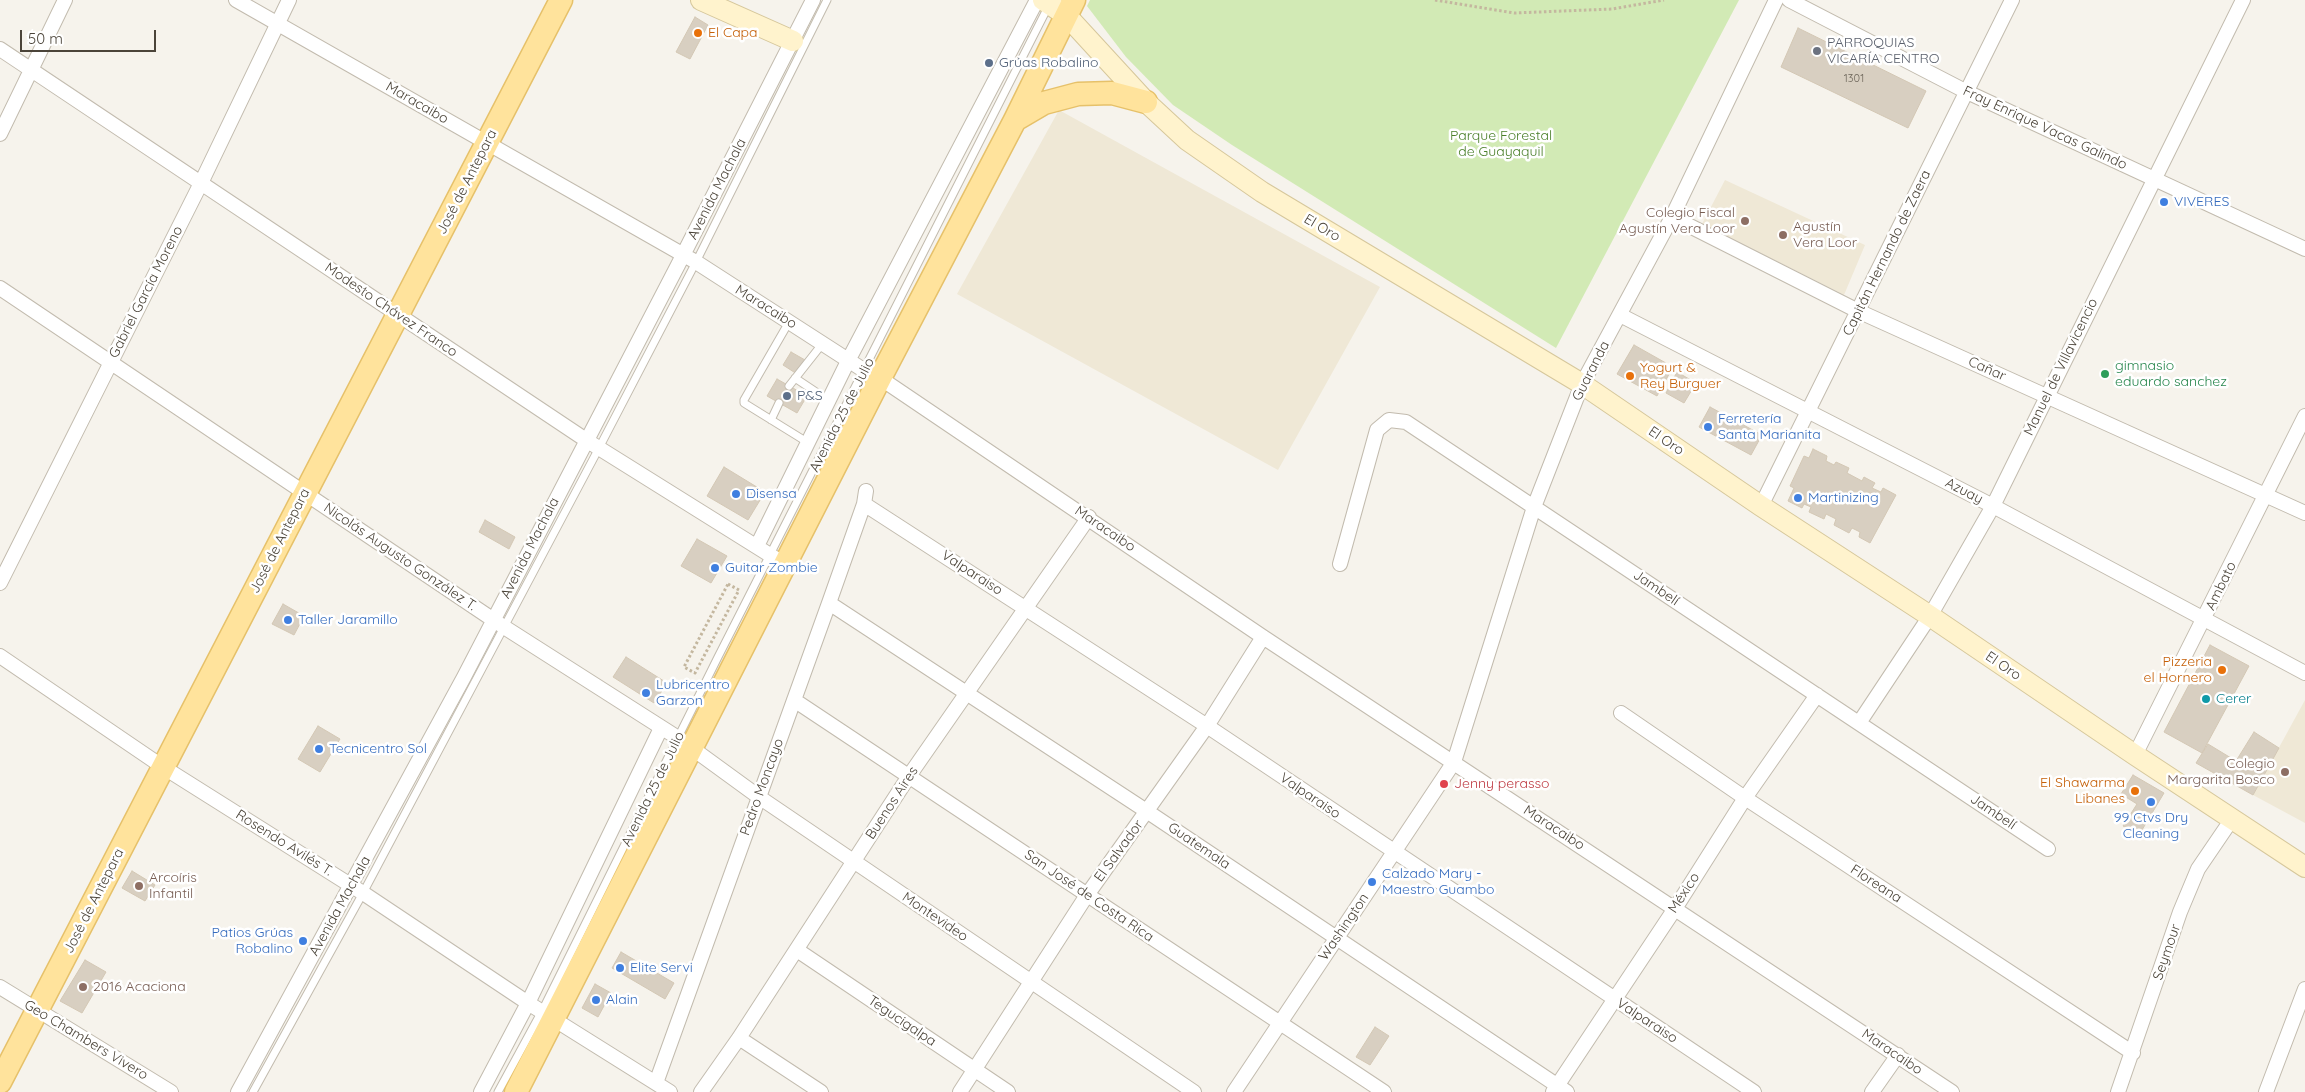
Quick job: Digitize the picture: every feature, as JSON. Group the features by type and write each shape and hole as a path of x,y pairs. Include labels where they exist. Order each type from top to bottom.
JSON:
{"main road":[{"name":"José de Antepara","path":"0,1082 304,493 562,0"},
{"name":"Avenida 25 de Julio","path":"516,1092 548,1015 873,374 1015,120 1054,3"},
{"path":"1015,120 1044,103 1078,94 1112,94 1146,102"}],"street":[{"path":"0,134 65,0"},
{"name":"Maracaibo","path":"236,0 696,262 873,374 1089,517 1263,637 1676,907 1952,1092"},
{"name":"Gabriel García Moreno","path":"0,583 201,183 289,0"},
{"path":"701,0 793,41"},
{"name":"Avenida Machala","path":"238,1092 357,889 498,624 586,440 814,0"},
{"name":"Guaranda","path":"1454,762 1534,507 1582,384 1672,217 1776,0"},
{"name":"Fray Enrique Vacas Galindo","path":"1789,0 1967,92 2305,249"},
{"name":"Capitán Hernando de Zaera","path":"1761,506 2012,0"},
{"name":"Manuel de Villavicencio","path":"1859,723 1930,616 1993,506 2243,0"},
{"name":"El Oro","path":"1054,3 1146,102 1187,140 1262,192 1582,384 1761,506 1930,616 2305,867"},
{"name":"Avenida 25 de Julio","path":"756,546 849,359 1054,3"},
{"name":"Modesto Chávez Franco","path":"0,49 586,440 778,560"},
{"name":"Cañar","path":"1672,217 1858,311 2305,513"},
{"name":"Nicolás Augusto González T.","path":"0,288 498,624 685,744"},
{"name":"Azuay","path":"1620,315 1993,506 2305,673"},
{"name":"Ambato","path":"2135,755 2305,416"},
{"name":"Jambelí","path":"1340,564 1377,430 1389,420 1406,422 2048,849"},
{"name":"Pedro Moncayo","path":"656,1083 865,497"},
{"name":"Valparaiso","path":"865,497 1027,608 1207,726 1394,853 1754,1092"},
{"name":"Buenos Aires","path":"701,1092 797,950 909,776 1089,517"},
{"name":"Guatemala","path":"828,604 1148,812 1337,938 1559,1090"},
{"name":"El Salvador","path":"960,1092 1088,895 1207,726 1263,637"},
{"name":"Rosendo Avilés T.","path":"0,656 163,767 357,889 528,1003 670,1092"},
{"name":"México","path":"1559,1090 1614,1000 1745,798 1816,695"},
{"name":"San José de Costa Rica","path":"794,700 1384,1092"},
{"name":"Floreana","path":"1621,713 1745,798 2133,1053"},
{"name":"Avenida 25 de Julio","path":"480,1092 528,1003 661,728"},
{"name":"Montevideo","path":"685,744 854,862 1194,1092"},
{"name":"Washington","path":"1234,1092 1454,762"},
{"name":"Seymour","path":"2118,1092 2180,912 2198,869 2232,819"},
{"name":"Tegucigalpa","path":"797,950 1008,1092"},
{"name":"Geo Chambers Vivero","path":"0,987 172,1092"},
{"path":"2266,1092 2305,989"},
{"path":"739,1038 821,1092"},
{"path":"1872,1092 1898,1055"}],"lane":[{"name":"Avenida Machala","path":"498,624 599,448 696,262 827,0"},
{"name":"Avenida 25 de Julio","path":"873,374 1054,3"},
{"path":"790,322 744,403 807,442"},
{"path":"789,386 823,343"},
{"path":"795,378 828,400"},
{"path":"771,420 779,403"},
{"name":"Avenida Machala","path":"254,1092 357,889"},
{"name":"Avenida 25 de Julio","path":"498,1092 548,1015"}],"path":[{"path":"1435,0 1523,13 1612,9 1664,0"},
{"path":"728,584 739,590 696,673 684,667 728,584"}],"shaded area":[{"path":"1059,110 1380,287 1278,470 957,294"},
{"name":"Agustín Vera Loor","path":"1725,180 1865,245 1844,295 1702,224"},
{"name":"Colegio Margarita Bosco","path":"2305,700 2305,823 2253,795"}],"green space":[{"name":"Parque Forestal de Guayaquil","path":"1090,0 1739,0 1556,348 1232,145 1173,105 1126,57 1087,6"}],"building":[{"path":"695,17 708,25 690,59 676,52"},
{"path":"1798,28 1926,91 1908,128 1781,67"},
{"path":"1634,345 1673,367 1657,396 1617,374"},
{"name":"P&S","path":"791,352 805,360 797,374 783,365"},
{"path":"1677,372 1696,383 1684,403 1666,393"},
{"name":"P&S","path":"777,379 807,396 797,413 767,396"},
{"path":"1710,407 1762,435 1751,455 1699,427"},
{"path":"1813,449 1827,456 1826,461 1834,465 1836,462 1849,468 1847,473 1862,481 1864,477 1875,483 1872,488 1881,492 1883,488 1896,495 1870,543 1859,537 1860,532 1852,528 1849,533 1834,525 1836,519 1826,514 1824,519 1809,512 1811,507 1804,504 1802,508 1788,501 1794,488 1790,486 1804,456 1809,458"},
{"name":"Disensa","path":"724,467 765,492 748,520 707,496"},
{"path":"485,520 515,537 509,549 479,532"},
{"path":"697,539 727,556 711,583 681,566"},
{"name":"Taller Jaramillo","path":"283,604 304,616 294,635 272,624"},
{"name":"Cerer","path":"2210,645 2249,666 2202,753 2164,732"},
{"path":"626,657 667,683 654,703 613,677"},
{"name":"Tecnicentro Sol","path":"318,726 340,739 320,772 298,759"},
{"path":"2254,732 2279,748 2253,795 2196,763 2208,744 2236,761"},
{"path":"2133,775 2164,793 2139,835 2123,826 2137,804 2121,794"},
{"name":"Arcoíris Infantil","path":"132,871 155,885 145,901 122,888"},
{"path":"621,952 674,983 665,999 612,968"},
{"name":"2016 Acaciona","path":"85,960 106,972 82,1013 60,1001"},
{"name":"Alain","path":"595,984 611,993 598,1017 582,1008"},
{"path":"1375,1027 1389,1036 1370,1065 1356,1057"}],"place":[{"name":"El Capa","path":"698,33"},
{"name":"PARROQUIAS VICARÍA CENTRO","path":"1817,51"},
{"name":"Grúas Robalino","path":"989,63"},
{"name":"VIVERES","path":"2164,202"},
{"name":"Colegio Fiscal Agustín Vera Loor","path":"1745,221"},
{"name":"Agustín Vera Loor","path":"1783,235"},
{"name":"gimnasio eduardo sanchez","path":"2105,374"},
{"name":"Yogurt & Rey Burguer","path":"1630,376"},
{"name":"P&S","path":"787,396"},
{"name":"Ferretería Santa Marianita","path":"1708,427"},
{"name":"Disensa","path":"736,494"},
{"name":"Martinizing","path":"1798,498"},
{"name":"Guitar Zombie","path":"715,568"},
{"name":"Taller Jaramillo","path":"288,620"},
{"name":"Pizzeria el Hornero","path":"2222,670"},
{"name":"Lubricentro Garzon","path":"646,693"},
{"name":"Cerer","path":"2206,699"},
{"name":"Tecnicentro Sol","path":"319,749"},
{"name":"Colegio Margarita Bosco","path":"2285,772"},
{"name":"Jenny perasso","path":"1444,784"},
{"name":"El Shawarma Libanes","path":"2135,791"},
{"name":"99 Ctvs Dry Cleaning","path":"2151,802"},
{"name":"Calzado Mary - Maestro Guambo","path":"1372,882"},
{"name":"Arcoíris Infantil","path":"139,886"},
{"name":"Patios Grúas Robalino","path":"303,941"},
{"name":"Elite Servi","path":"620,968"},
{"name":"2016 Acaciona","path":"83,987"},
{"name":"Alain","path":"596,1000"}]}
